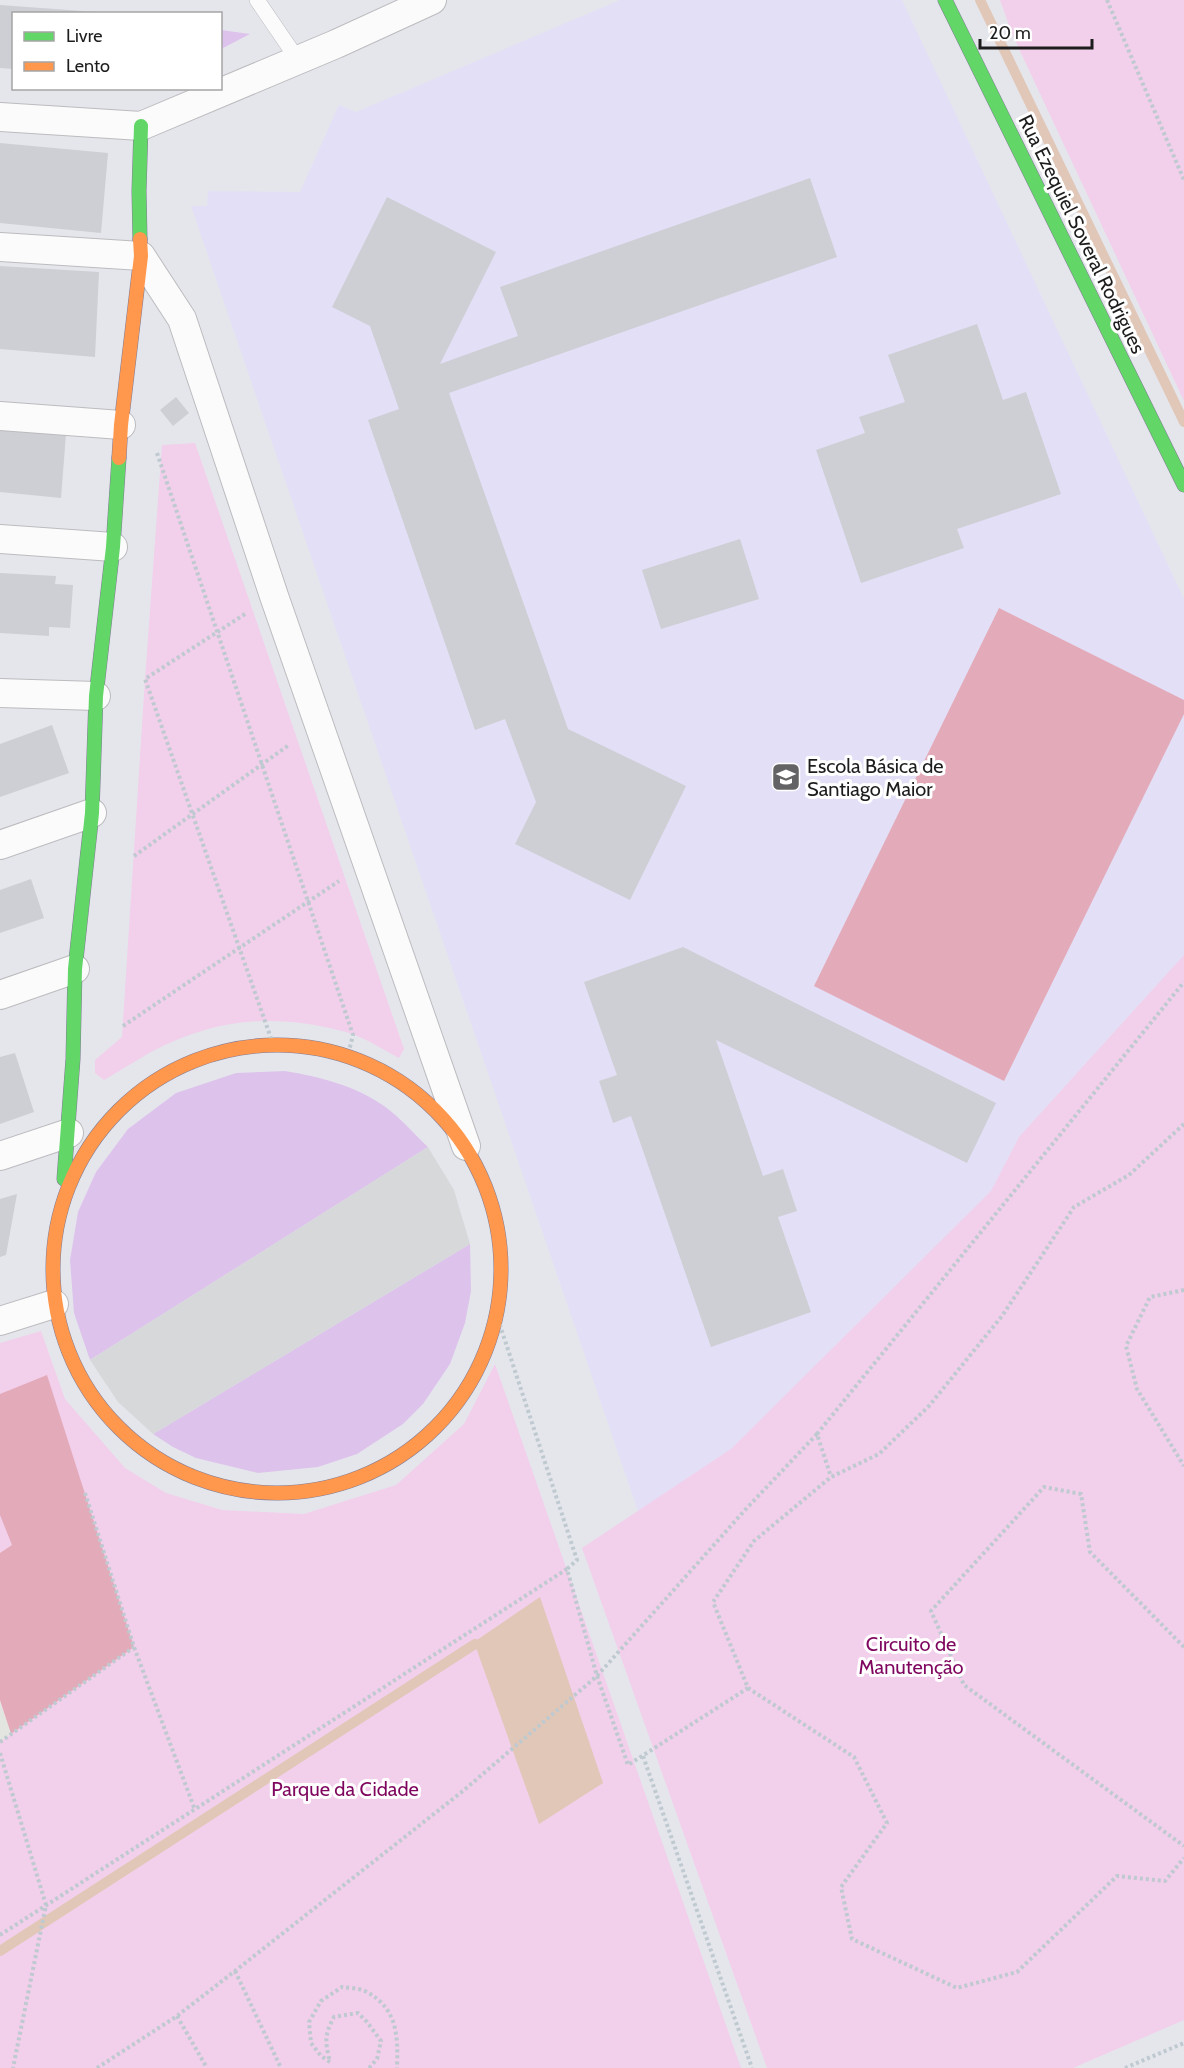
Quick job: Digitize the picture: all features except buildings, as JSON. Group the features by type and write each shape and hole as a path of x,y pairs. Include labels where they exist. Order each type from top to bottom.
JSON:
{"street":[{"name":"Rua Ezequiel Soveral Rodrigues","path":"945,0 1184,486"},
{"path":"0,117 141,126 298,60 428,1"},
{"path":"141,126 139,191 141,256 121,424 112,547 96,696 92,813 75,969 69,1133 63,1195 52,1248 54,1304 75,1369 103,1411 137,1445 189,1476 247,1492 307,1492 365,1476 416,1445 458,1403 487,1350 496,1313 501,1292 499,1232 481,1175 466,1146 274,596 182,320 141,256"},
{"path":"0,247 141,256"},
{"path":"0,416 121,424"},
{"path":"0,539 112,547"},
{"path":"0,693 96,696"},
{"path":"0,845 92,813"},
{"path":"0,995 75,969"},
{"path":"63,1195 97,1131 149,1082 213,1052 273,1044 285,1043 355,1057 418,1093 466,1146"},
{"path":"0,1156 69,1133"},
{"path":"0,1321 54,1304"}],"lane":[{"path":"257,0 298,60"}],"path":[{"path":"1107,0 1184,180"},
{"path":"149,451 157,452 353,1035 348,1055"},
{"path":"246,614 145,679 273,1044"},
{"path":"134,856 293,742"},
{"path":"123,1026 341,880"},
{"path":"97,2068 177,2016 235,1971 463,1791 597,1676 745,1510 817,1434 1184,982"},
{"path":"1184,1124 1129,1175 1074,1207 1002,1316 929,1406 879,1454 831,1477 754,1541 713,1602 748,1688 854,1757 887,1823 842,1887 852,1939 957,1988 1017,1972 1117,1876 1165,1881 1184,1858"},
{"path":"1184,1290 1150,1297 1126,1346 1137,1389 1184,1466"},
{"path":"0,1935 578,1560 496,1313"},
{"path":"817,1434 831,1477"},
{"path":"1184,1647 1090,1552 1081,1494 1044,1487 932,1611 964,1685 1184,1846"},
{"path":"85,1493 134,1647 195,1810"},
{"path":"567,1569 597,1676 628,1765 748,1688"},
{"path":"0,1742 134,1647"},
{"path":"0,1753 46,1905 13,2068"},
{"path":"643,1756 752,2068"},
{"path":"235,1971 281,2068"},
{"path":"369,2068 376,2059 381,2041 358,2013 334,2017 326,2031 326,2046 330,2062 321,2056 311,2043 309,2022 321,2001 342,1987 364,1991 389,2010 398,2038 397,2068"},
{"path":"177,2016 207,2068"},
{"path":"1125,2068 1184,2043"}],"shaded area":[{"name":"Escola Básica de Santiago Maior","path":"620,0 902,0 1184,599 1184,955 1019,1137 991,1191 731,1449 638,1511 191,206 207,206 208,191 300,192 339,105 356,112"},
{"path":"222,30 250,34 222,48"},
{"path":"999,608 1184,700 1184,714 1004,1081 814,986"},
{"path":"285,1071 336,1083 373,1099 396,1115 428,1147 90,1360 74,1313 70,1260 78,1212 96,1172 128,1129 176,1093 236,1073"},
{"path":"428,1147 454,1190 470,1244 153,1434 118,1402 90,1360"},
{"path":"470,1244 471,1291 465,1323 450,1364 423,1404 403,1424 357,1454 318,1467 258,1473 196,1458 153,1434"},
{"path":"47,1375 134,1647 11,1734 0,1700 0,1553 12,1545 0,1515 0,1394"},
{"path":"540,1597 603,1783 539,1824 474,1642"},
{"path":"0,1701 11,1734 0,1742"}],"green space":[{"path":"1000,0 1184,0 1184,401 1013,36"},
{"path":"195,443 404,1049 399,1058 346,1032 295,1022 246,1022 199,1032 175,1041 151,1052 104,1080 95,1073 95,1060 122,1037 162,445"},
{"name":"Circuito de Manutenção","path":"1184,955 1184,2020 1073,2068 767,2068 582,1548 731,1449 991,1191 1019,1137"},
{"name":"Parque da Cidade","path":"41,1331 65,1399 125,1468 166,1493 222,1510 304,1514 396,1485 464,1424 495,1364 741,2068 0,2068 0,1343"}],"waterway":[{"path":"980,0 1184,422"},
{"path":"0,1951 475,1644"}],"traffic: fast":[{"path":"945,0 1184,485"},
{"path":"140,239 141,126"},
{"path":"64,1179 73,1059 75,969 92,813 96,696 113,547 119,458"}],"traffic: slow":[{"path":"119,458 141,256 140,239"},
{"path":"277,1045 321,1049 363,1062 401,1083 435,1111 463,1145 484,1183 497,1225 501,1269 497,1313 484,1355 463,1393 435,1427 401,1455 363,1476 321,1489 277,1493 233,1489 191,1476 153,1455 119,1427 91,1393 70,1355 57,1313 53,1269 57,1225 70,1183 91,1145 119,1111 153,1083 191,1062 233,1049 277,1045"}],"place":[{"name":"Escola Básica de Santiago Maior","path":"786,777"}]}
